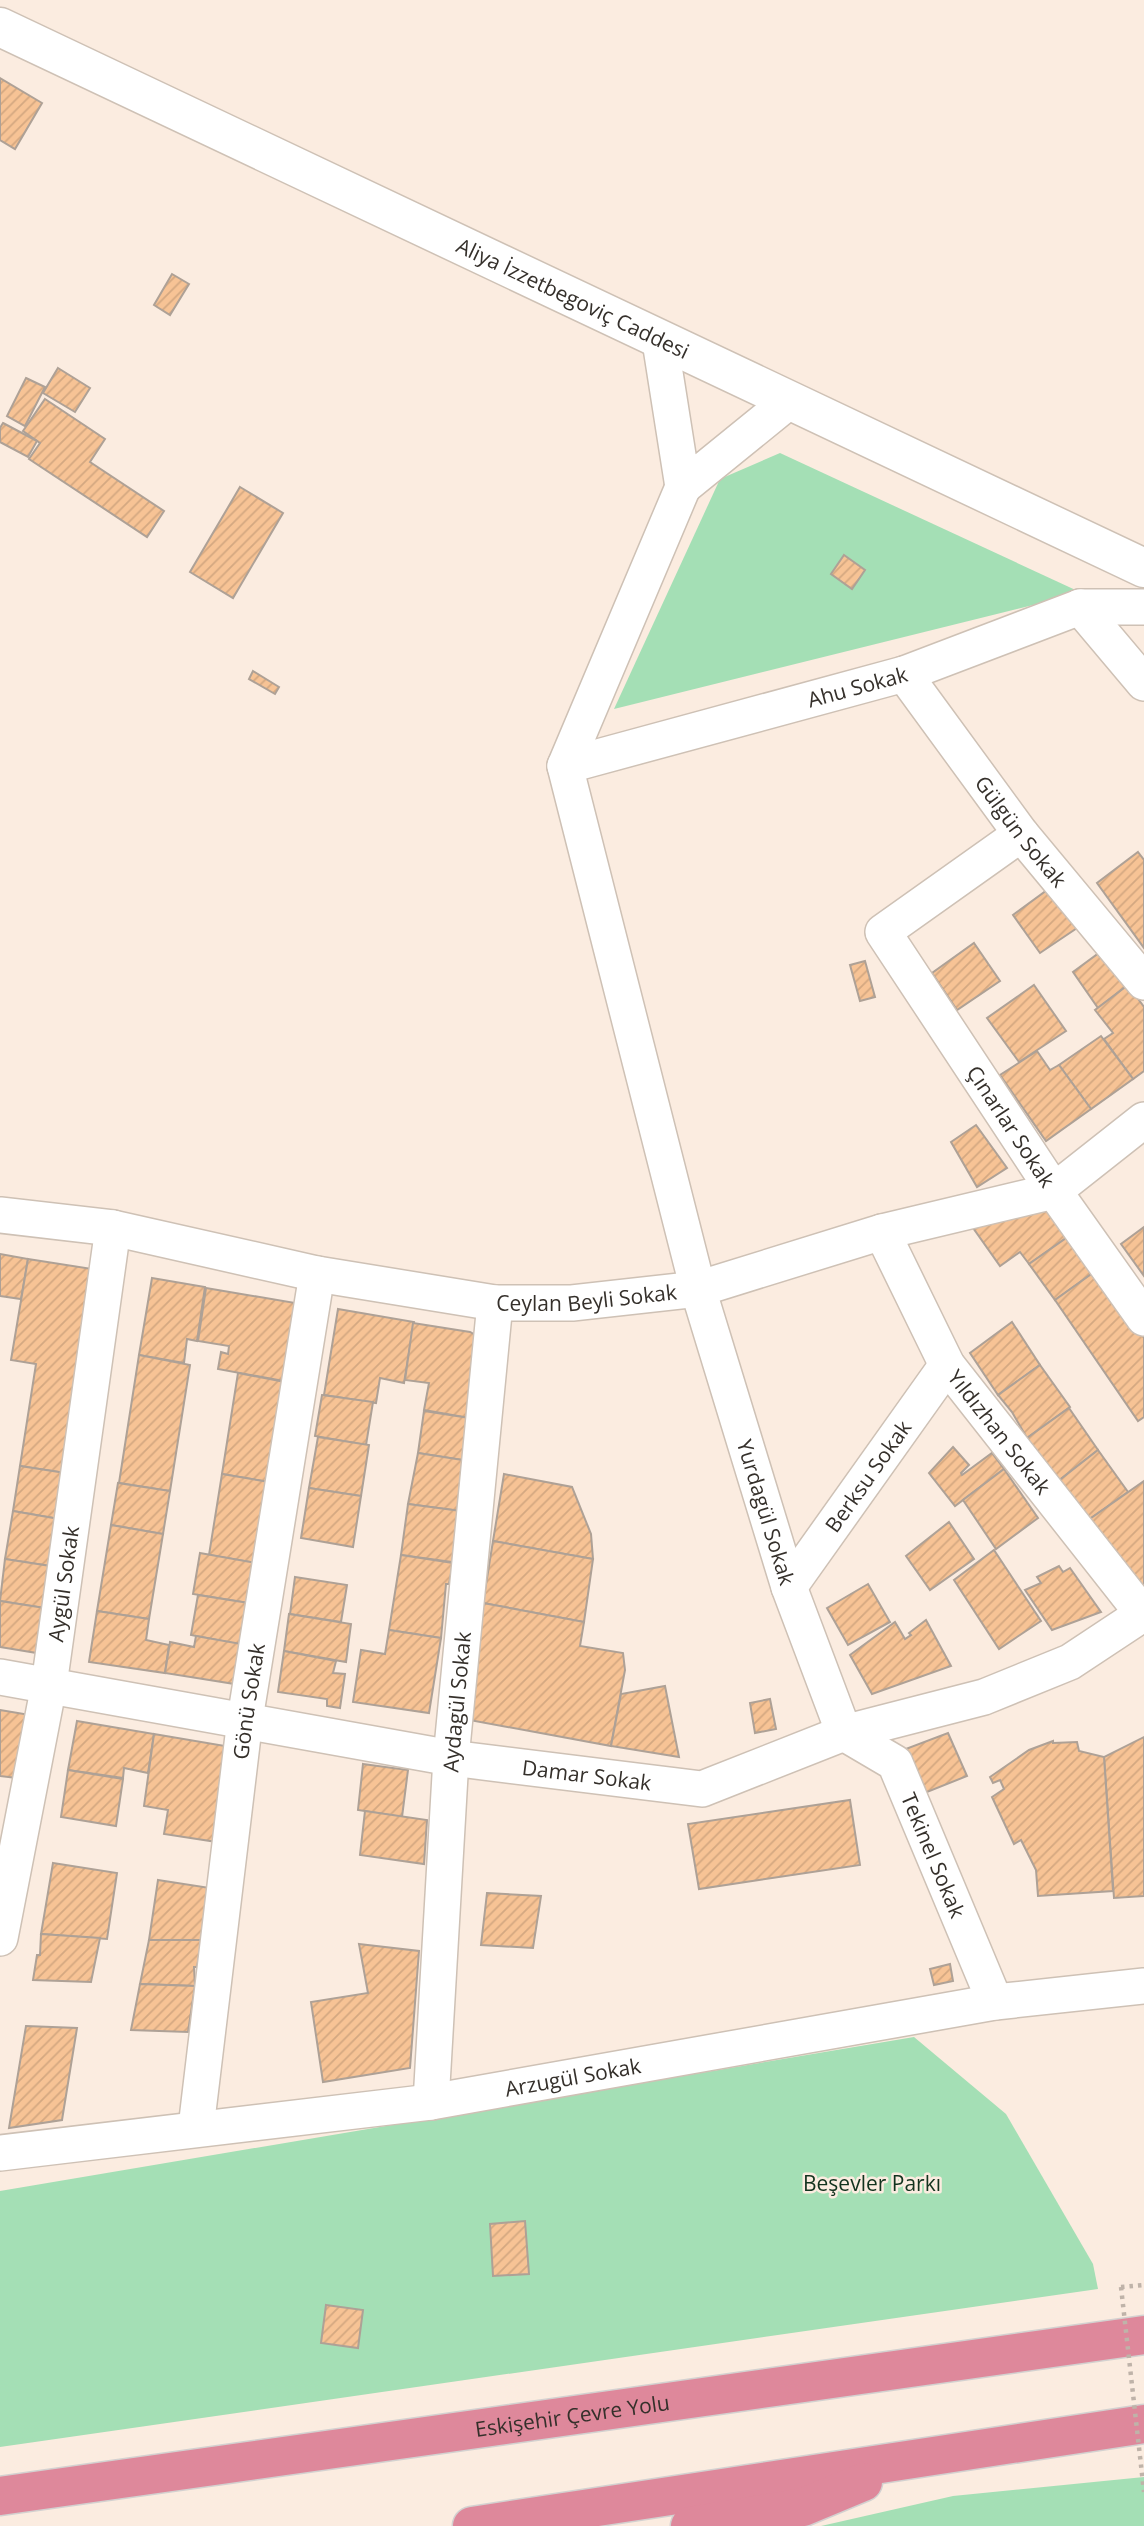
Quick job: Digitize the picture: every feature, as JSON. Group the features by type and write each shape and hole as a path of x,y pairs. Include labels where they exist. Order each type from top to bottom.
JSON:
{"highway":[{"name":"Eskişehir Çevre Yolu","path":"0,2496 1144,2335"},
{"path":"472,2526 1144,2424"},
{"path":"690,2526 803,2507 922,2458"}],"street":[{"name":"Aliya İzzetbegoviç Caddesi","path":"0,27 1144,568"},
{"path":"660,341 683,487"},
{"path":"565,766 683,487 789,401"},
{"path":"1080,607 1144,683"},
{"name":"Ahu Sokak","path":"565,766 904,674 1080,607 1144,607"},
{"name":"Gülgün Sokak","path":"904,674 1021,834 1144,982"},
{"name":"Yurdagül Sokak","path":"565,766 698,1289 789,1587 844,1733"},
{"name":"Çınarlar Sokak","path":"1021,834 883,932 1054,1191 1144,1318"},
{"name":"Ceylan Beyli Sokak","path":"0,1215 113,1228 317,1274 495,1303 572,1303 698,1289 882,1232 1054,1191 1144,1120"},
{"name":"Aygül Sokak","path":"0,1937 50,1685 113,1228"},
{"name":"Yıldızhan Sokak","path":"882,1232 947,1365 1143,1613"},
{"name":"Gönü Sokak","path":"196,2128 245,1719 317,1274"},
{"name":"Aydagül Sokak","path":"431,2102 451,1758 495,1303"},
{"name":"Berksu Sokak","path":"789,1587 947,1365"},
{"name":"Damar Sokak","path":"0,1677 451,1758 702,1789 844,1733 984,1697 1070,1662 1143,1613"},
{"name":"Tekinel Sokak","path":"844,1733 895,1763 995,2002"},
{"name":"Arzugül Sokak","path":"0,2153 431,2102 995,2002 1144,1986"}],"path":[{"path":"1144,2284 1121,2287 1144,2492"}],"green space":[{"path":"780,453 1082,593 614,709 720,479"},
{"name":"Beşevler Parkı","path":"914,2037 1006,2114 1093,2264 1098,2289 0,2447 0,2191"},
{"path":"1144,2477 1144,2526 821,2526 953,2496"}],"building":[{"path":"0,78 42,103 15,149 0,140"},
{"path":"172,274 189,284 170,315 154,305"},
{"path":"58,368 90,388 75,412 43,393"},
{"path":"26,378 45,387 25,426 7,416"},
{"path":"45,399 105,439 90,462 164,511 147,537 29,459 40,443 23,431"},
{"path":"3,423 37,441 28,457 0,442 0,428"},
{"path":"240,487 283,513 233,598 190,572"},
{"path":"844,555 865,570 852,589 831,574"},
{"path":"253,671 279,687 275,694 249,679"},
{"path":"1138,852 1144,860 1144,948 1097,883"},
{"path":"1054,885 1083,924 1040,953 1013,915"},
{"path":"974,943 1000,981 957,1010 932,973"},
{"path":"1103,950 1128,985 1098,1008 1073,972"},
{"path":"865,961 875,997 860,1001 850,965"},
{"path":"1034,985 1066,1031 1019,1062 987,1018"},
{"path":"1128,985 1144,1007 1144,1071 1133,1079 1104,1039 1113,1033 1095,1010"},
{"path":"1101,1036 1133,1079 1091,1109 1059,1065"},
{"path":"1037,1051 1050,1070 1059,1065 1091,1109 1046,1141 1000,1075"},
{"path":"976,1125 1007,1168 977,1187 951,1142"},
{"path":"1048,1201 1072,1234 1029,1264 1020,1252 1000,1266 971,1225"},
{"path":"1144,1227 1144,1276 1121,1244"},
{"path":"1072,1234 1097,1270 1055,1300 1029,1264"},
{"path":"0,1254 28,1259 21,1299 0,1296"},
{"path":"28,1259 105,1271 72,1474 20,1466 36,1364 11,1360"},
{"path":"1097,1270 1144,1338 1144,1417 1138,1421 1055,1300"},
{"path":"152,1278 205,1287 197,1341 187,1339 184,1363 139,1355"},
{"path":"206,1288 301,1304 289,1382 218,1369 221,1352 228,1354 229,1346 198,1341"},
{"path":"338,1309 414,1322 404,1383 380,1378 376,1403 324,1395"},
{"path":"1012,1322 1040,1365 998,1395 970,1353"},
{"path":"413,1323 470,1332 488,1342 475,1419 424,1410 429,1383 405,1380"},
{"path":"139,1355 190,1365 170,1491 119,1483"},
{"path":"1040,1365 1070,1407 1027,1438 1012,1412 998,1395"},
{"path":"238,1373 290,1383 275,1483 222,1474"},
{"path":"322,1395 373,1402 366,1445 315,1436"},
{"path":"1069,1408 1098,1450 1057,1482 1027,1438"},
{"path":"424,1411 476,1419 469,1461 418,1453"},
{"path":"318,1437 369,1445 361,1496 309,1488"},
{"path":"953,1447 969,1465 962,1475 992,1453 1004,1469 955,1506 929,1473"},
{"path":"1098,1450 1128,1492 1084,1523 1057,1482"},
{"path":"418,1453 469,1461 461,1511 408,1504"},
{"path":"20,1466 72,1474 65,1520 13,1511"},
{"path":"1004,1469 1038,1518 996,1549 963,1500"},
{"path":"222,1474 275,1483 261,1564 209,1555"},
{"path":"504,1474 572,1487 591,1534 593,1559 493,1541"},
{"path":"1144,1481 1144,1585 1132,1593 1084,1523"},
{"path":"118,1483 170,1491 163,1534 111,1525"},
{"path":"309,1488 361,1496 353,1547 301,1538"},
{"path":"408,1504 461,1511 452,1562 401,1555"},
{"path":"13,1511 65,1520 57,1567 5,1559"},
{"path":"949,1522 974,1559 930,1590 906,1556"},
{"path":"111,1525 163,1534 149,1619 97,1611"},
{"path":"493,1541 593,1559 584,1622 483,1603"},
{"path":"994,1550 1041,1621 999,1649 954,1580"},
{"path":"200,1553 262,1564 255,1604 193,1594"},
{"path":"401,1555 453,1563 449,1584 446,1584 441,1638 389,1630"},
{"path":"5,1559 57,1567 51,1609 0,1601"},
{"path":"1059,1566 1063,1572 1070,1568 1101,1612 1052,1630 1025,1590 1041,1583 1037,1577"},
{"path":"295,1577 347,1585 341,1622 290,1614"},
{"path":"868,1584 890,1622 848,1645 827,1608"},
{"path":"198,1595 255,1604 248,1646 191,1635"},
{"path":"0,1601 51,1609 43,1654 0,1647"},
{"path":"483,1603 584,1622 580,1646 623,1653 625,1670 611,1746 464,1719"},
{"path":"97,1611 149,1619 146,1640 169,1645 165,1673 89,1662"},
{"path":"289,1614 351,1624 346,1662 284,1651"},
{"path":"926,1620 951,1666 872,1694 850,1655 895,1622 905,1639"},
{"path":"389,1630 441,1638 429,1713 353,1702 361,1650 385,1654"},
{"path":"196,1636 247,1645 241,1685 165,1673 170,1642 194,1647"},
{"path":"284,1651 336,1661 333,1673 345,1674 340,1708 327,1706 327,1699 278,1692"},
{"path":"665,1686 679,1757 611,1746 621,1694"},
{"path":"770,1699 776,1729 755,1733 750,1703"},
{"path":"0,1710 36,1716 25,1779 0,1776"},
{"path":"77,1721 154,1734 148,1773 124,1768 123,1778 68,1770"},
{"path":"948,1733 967,1776 922,1794 903,1750"},
{"path":"154,1734 231,1747 217,1842 164,1834 168,1810 144,1806"},
{"path":"1144,1737 1144,1896 1114,1898 1104,1757"},
{"path":"1053,1741 1077,1742 1079,1751 1104,1757 1113,1891 1038,1896 1036,1870 1021,1840 1014,1844 992,1797 1004,1789 1000,1780 993,1783 990,1777 1029,1750"},
{"path":"363,1764 408,1770 402,1817 358,1810"},
{"path":"68,1770 123,1779 116,1826 61,1817"},
{"path":"850,1800 860,1865 699,1889 688,1824"},
{"path":"365,1811 427,1820 424,1864 360,1855"},
{"path":"53,1863 117,1873 107,1939 41,1934"},
{"path":"158,1880 210,1888 202,1940 149,1940"},
{"path":"487,1893 541,1896 533,1948 481,1945"},
{"path":"41,1934 100,1938 91,1982 33,1980 37,1955 40,1955"},
{"path":"149,1940 202,1940 197,1967 194,1967 195,1986 140,1984"},
{"path":"359,1944 419,1951 410,2068 323,2082 311,2002 368,1993"},
{"path":"950,1964 953,1981 934,1985 930,1969"},
{"path":"140,1984 195,1986 188,2032 131,2030"},
{"path":"26,2026 77,2028 62,2120 9,2128"},
{"path":"525,2221 529,2274 493,2276 490,2224"},
{"path":"326,2305 363,2310 358,2348 321,2343"}]}
